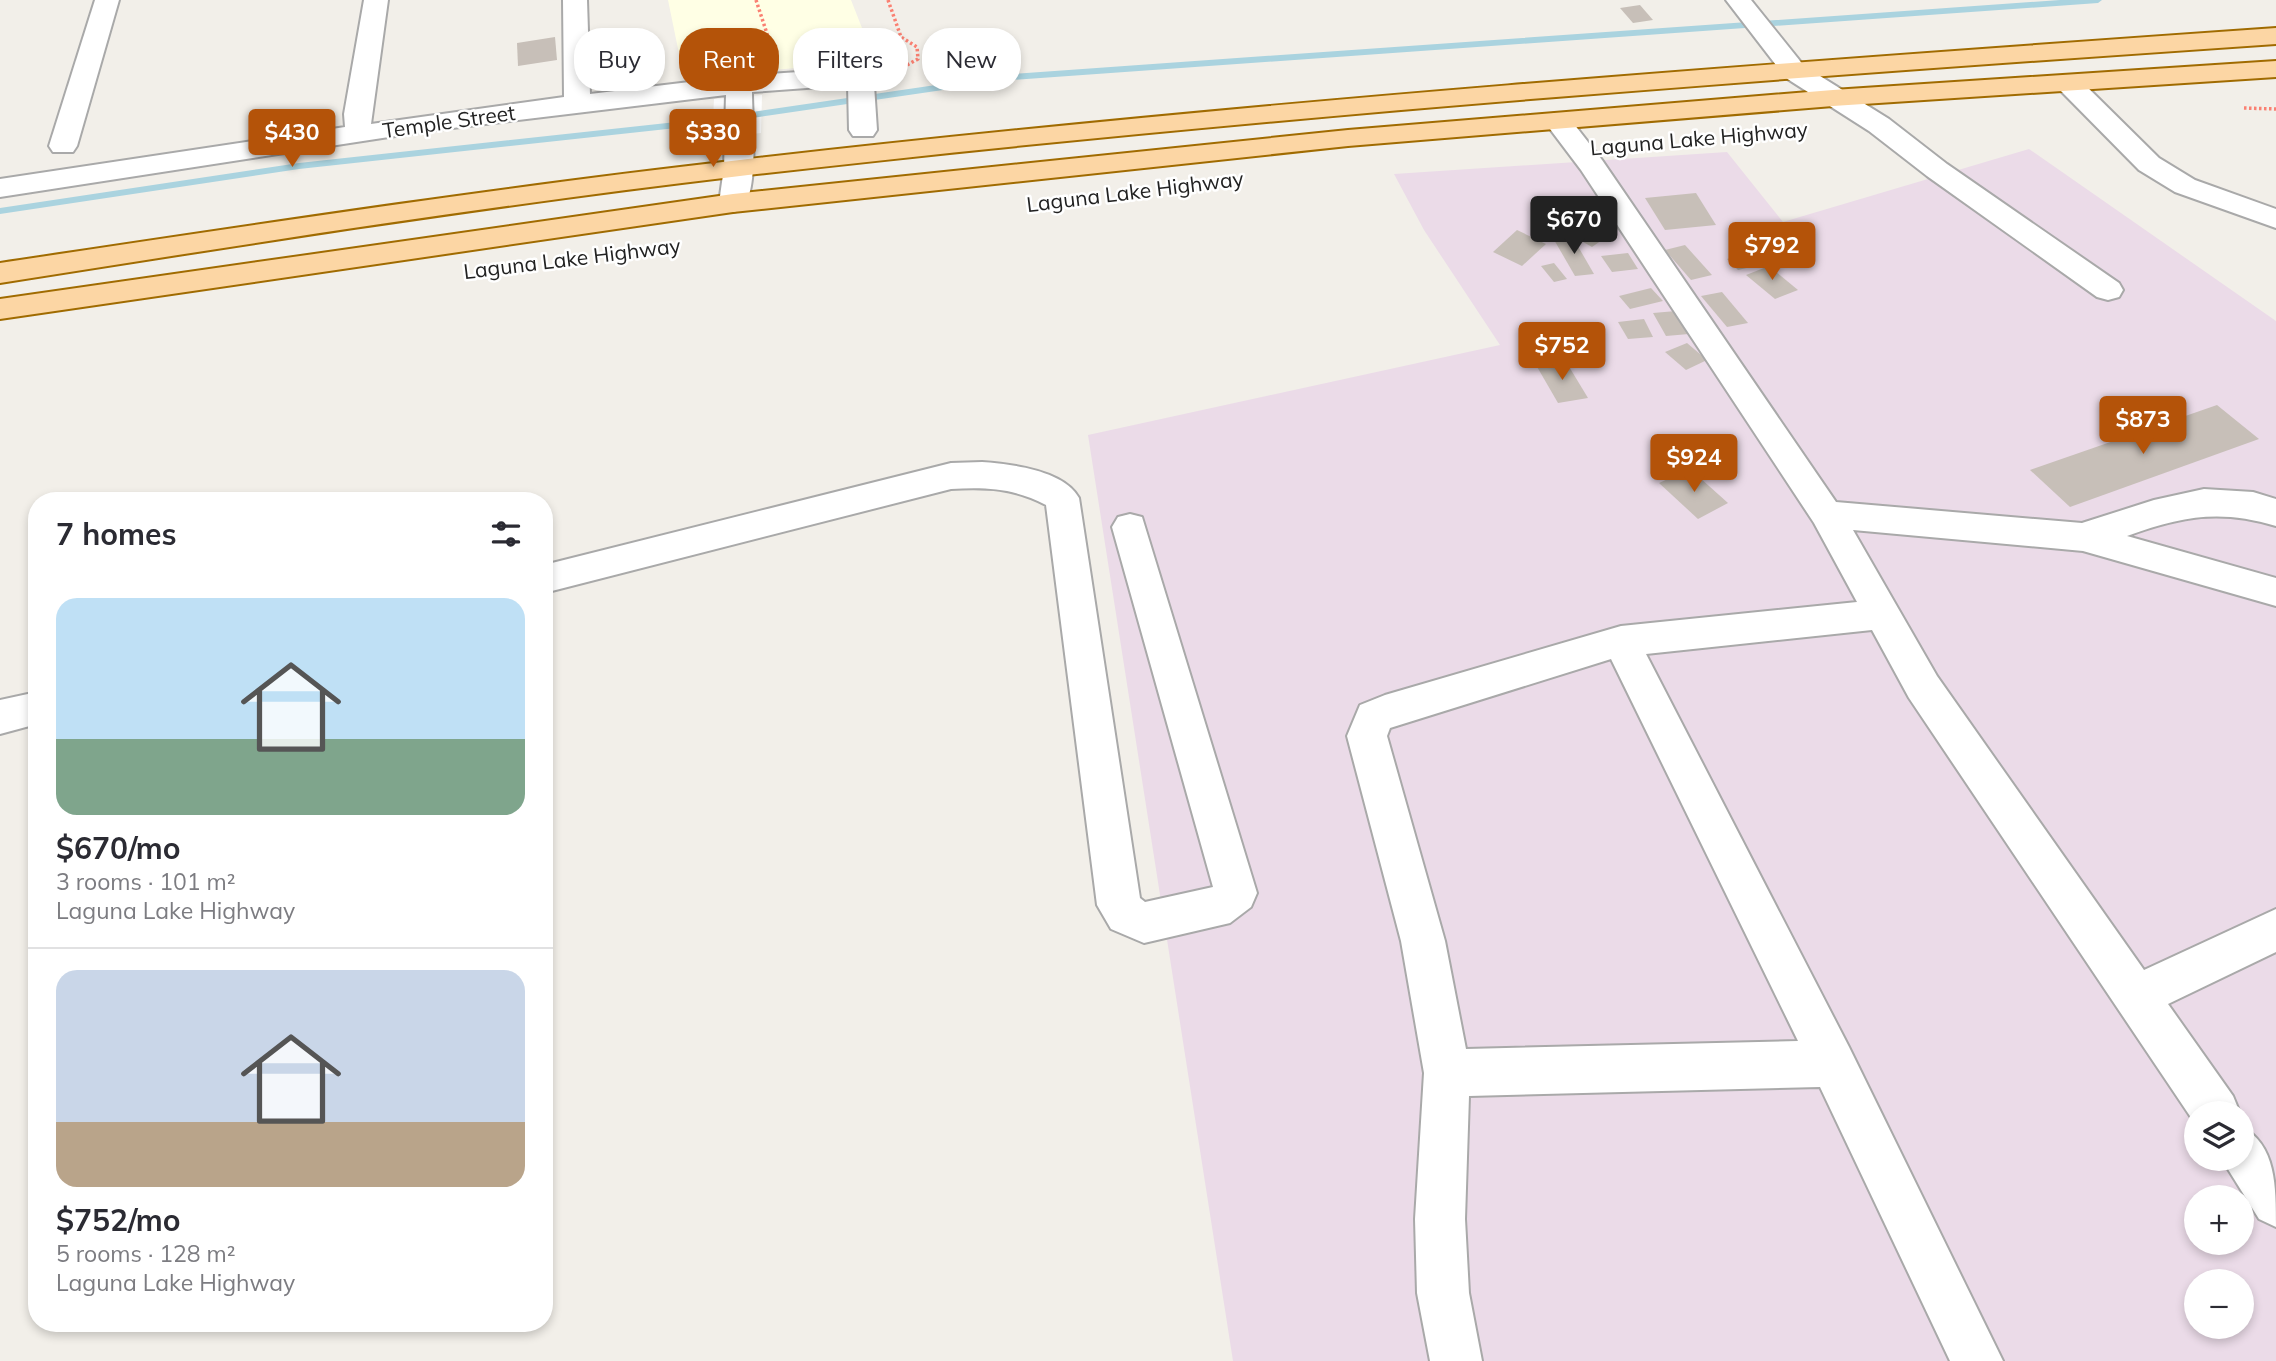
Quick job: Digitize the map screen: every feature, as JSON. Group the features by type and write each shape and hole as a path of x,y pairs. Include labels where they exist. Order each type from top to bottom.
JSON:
{"main road":[{"path":"0,273 258,233 738,168 1320,108 2276,36"},
{"name":"Laguna Lake Highway","path":"0,309 733,203 1348,138 1833,98 2276,69"}],"street":[{"path":"63,146 107,0"},
{"path":"359,135 357,114 376,0"},
{"path":"575,0 577,103"},
{"path":"1738,0 1795,72 1879,125 1937,170 2108,290"},
{"path":"2068,83 2149,164 2185,186 2276,219"},
{"path":"733,203 738,168 736,136 739,91"},
{"name":"Temple Street","path":"0,188 577,103 739,91"},
{"path":"860,91 863,125"},
{"path":"1557,121 1592,166 1826,514 1923,687 2208,1101"},
{"path":"553,577 951,476 998,473 1034,482 1062,498 1119,905 1126,915 1144,923 1215,909 1231,900 1236,893 1130,527"},
{"path":"2083,537 2181,506 2233,500 2276,513"},
{"path":"1826,514 2083,537 2276,592"},
{"path":"1457,1361 1443,1293 1440,1219 1447,1073 1423,941 1367,736 1369,726 1374,718 1385,711 1621,641 1883,614"},
{"path":"1621,641 1833,1063 1977,1361"},
{"path":"0,717 28,710"},
{"path":"2137,996 2276,930"},
{"path":"1447,1073 1833,1063"},
{"path":"2254,1170 2276,1202"}],"path":[{"path":"756,0 764,22"},
{"path":"888,0 898,28"},
{"path":"908,41 917,47 918,59 908,64"},
{"path":"2238,108 2276,109"}],"shaded area":[{"path":"668,0 851,0 862,28 793,28 793,68 779,70 779,28 679,28 679,54"},
{"path":"2029,149 2276,321 2276,1361 1233,1361 1088,435 1500,345 1424,230 1394,174 1727,152 1783,222"}],"pier":[{"path":"762,95 761,133 712,138 714,99"}],"building":[{"path":"1640,5 1653,20 1633,23 1620,8"},
{"path":"555,37 557,60 518,66 517,43"},
{"path":"1696,193 1716,225 1665,230 1645,198"},
{"path":"1586,211 1618,229 1592,247 1560,229"},
{"path":"1517,230 1546,244 1522,266 1493,252"},
{"path":"1572,236 1594,274 1575,276 1553,238"},
{"path":"1685,245 1712,275 1691,280 1665,250"},
{"path":"1628,253 1638,269 1612,272 1601,256"},
{"path":"1744,254 1755,266 1738,270 1727,259"},
{"path":"1554,263 1567,279 1554,282 1541,266"},
{"path":"1769,266 1798,290 1775,299 1746,275"},
{"path":"1651,288 1663,301 1630,309 1619,296"},
{"path":"1722,292 1748,323 1727,327 1701,296"},
{"path":"1676,311 1689,334 1666,336 1653,313"},
{"path":"1644,319 1653,337 1628,339 1618,322"},
{"path":"1687,343 1707,360 1686,370 1665,352"},
{"path":"1565,360 1588,398 1558,403 1536,365"},
{"path":"2217,405 2259,439 2070,507 2030,470"},
{"path":"1690,469 1728,503 1698,519 1659,483"}],"waterway":[{"path":"0,211 299,166 704,122 1011,77 2098,0"}]}
